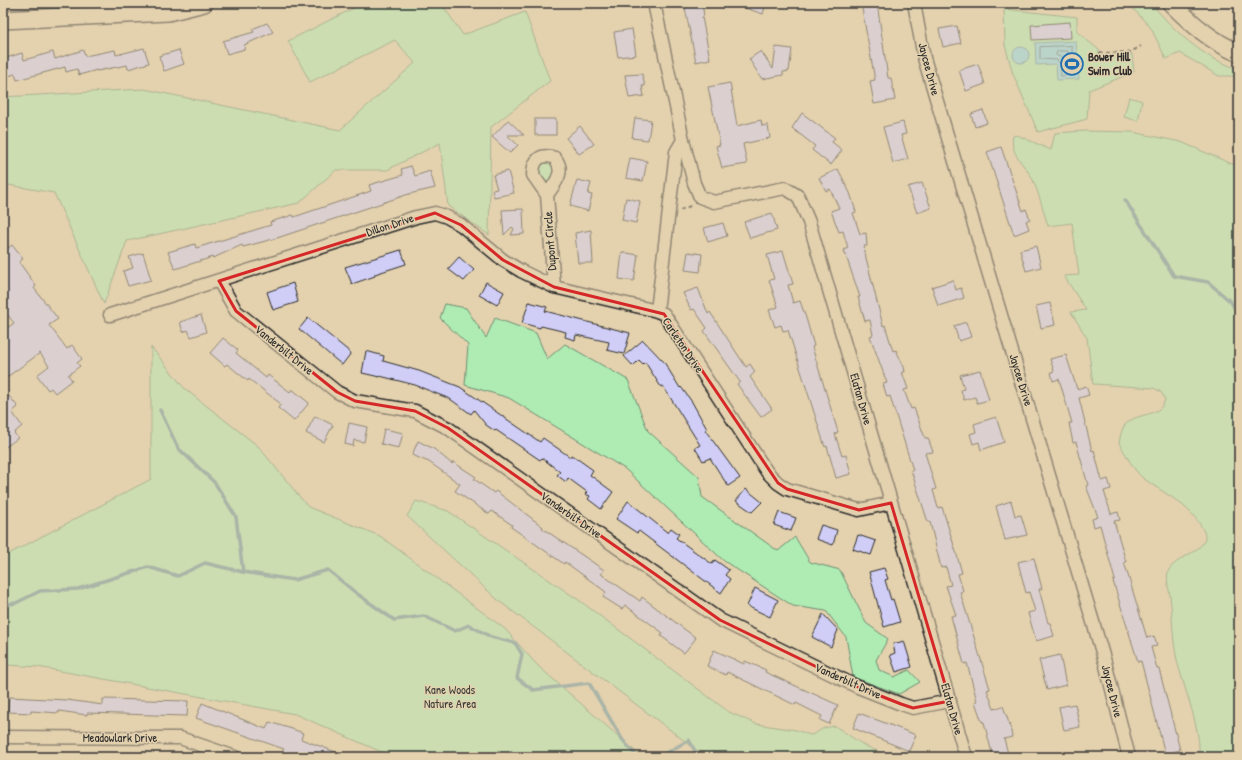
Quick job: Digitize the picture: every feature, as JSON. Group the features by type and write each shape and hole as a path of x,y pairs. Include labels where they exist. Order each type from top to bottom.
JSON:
{"main road":[{"path":"3,20 168,12 204,3"},
{"path":"1171,3 1194,26 1214,41 1239,53"}],"street":[{"path":"654,3 683,140"},
{"name":"Jaycee Drive","path":"914,3 924,58 1105,662 1129,757"},
{"name":"Carleton Drive","path":"683,140 676,152 656,311 664,314 767,472 778,483 787,489 859,510 891,503"},
{"name":"Elatan Drive","path":"683,140 694,183 700,197 714,202 785,188 798,196 809,222 966,757"},
{"name":"Dupont Circle","path":"547,195 554,287"},
{"name":"Dillon Drive","path":"110,315 416,217 435,213 447,217 461,225 503,260 521,271 554,287 656,311"},
{"name":"Vanderbilt Drive","path":"219,281 236,311 336,392 355,401 415,411 448,428 720,620 858,687 901,704 913,708 950,701"},
{"name":"Meadowlark Drive","path":"3,737 180,738 235,757"}],"path":[{"path":"1099,53 1131,52 1141,46"},
{"path":"676,210 693,204"}],"highlighted area":[{"path":"435,213 461,225 503,260 554,287 664,314 778,483 787,489 859,510 891,503 950,701 913,708 901,704 858,687 720,620 448,428 415,411 355,401 337,392 236,311 219,281"}],"green space":[{"path":"364,3 441,3 463,35 525,12 550,81 491,127 489,235 448,206 440,143 387,170 336,170 299,203 127,241 104,304 54,193 3,184 3,97 144,89 340,130 415,63 395,40 310,82 288,41"},
{"path":"1128,3 1151,3 1182,36 1211,57 1239,70 1239,76 1219,76 1180,53 1166,59 1151,28"},
{"name":"Bower Hill Swim Club","path":"1004,9 1077,17 1077,32 1099,50 1099,56 1132,54 1134,72 1089,90 1087,119 1038,132 1013,74 1005,45"},
{"path":"1129,97 1142,101 1138,121 1124,117"},
{"path":"1085,131 1132,132 1181,142 1239,167 1239,757 1198,757 1198,736 1192,709 1175,652 1167,575 1171,567 1202,544 1205,538 1204,532 1199,523 1185,507 1139,475 1119,443 1122,430 1128,422 1158,410 1162,406 1165,399 1161,392 1154,388 1093,384 1087,338 1071,312 1086,310 1064,276 1079,275 1072,223 1048,226 1032,178 1013,148 1013,136 1017,135 1051,150 1055,133"},
{"path":"545,163 551,164 555,169 549,183 547,183 539,172 540,166"},
{"path":"445,304 466,308 486,338 495,318 536,333 547,359 565,344 628,380 648,431 699,477 702,497 778,551 795,537 810,562 840,570 866,623 888,639 876,660 879,670 894,677 909,670 920,682 899,694 853,677 846,637 826,611 793,606 724,561 625,469 509,398 465,385 468,345 440,318"},
{"name":"Kane Woods Nature Area","path":"151,347 185,389 258,446 308,507 380,536 505,629 538,666 642,757 393,757 295,714 38,667 7,665 3,671 3,557 151,479"},
{"path":"416,501 448,511 580,601 729,712 756,724 796,730 810,735 824,728 835,726 865,746 892,757 706,757 499,601 407,516"}],"water":[{"path":"1076,41 1079,79 1057,80 1056,64 1036,65 1035,43"},
{"path":"1018,47 1024,47 1029,52 1027,61 1024,63 1018,63 1013,58 1013,52"}],"building":[{"path":"684,3 702,3 704,16 702,17 710,59 696,62"},
{"path":"736,3 766,3 763,14 736,5"},
{"path":"861,3 877,3 888,78 891,78 895,100 874,104 870,81 875,80"},
{"path":"1070,22 1071,38 1032,40 1031,25"},
{"path":"267,23 273,32 244,45 245,49 227,54 223,41 254,32 252,29"},
{"path":"957,26 961,43 943,47 939,29"},
{"path":"632,29 636,55 618,57 614,32"},
{"path":"776,47 792,49 789,71 783,72 783,75 762,79 749,59 761,51 773,69"},
{"path":"144,48 149,63 128,69 127,65 97,70 79,75 77,69 66,72 65,67 17,80 15,74 5,77 3,70 3,59 22,53 24,60 53,52 55,59 83,50 85,56 115,50 116,55"},
{"path":"179,50 184,64 164,71 159,56"},
{"path":"978,64 985,84 966,91 959,70"},
{"path":"642,74 645,86 642,86 644,96 629,98 625,75"},
{"path":"730,83 737,126 761,120 762,126 768,125 770,138 743,144 747,164 722,168 716,146 720,145 708,87"},
{"path":"983,110 987,123 975,127 971,114"},
{"path":"802,113 835,138 832,142 842,150 831,165 812,150 815,146 792,128"},
{"path":"635,118 651,120 648,140 632,138"},
{"path":"535,119 556,119 556,135 535,135"},
{"path":"508,120 524,135 507,135 518,145 510,153 492,137"},
{"path":"903,122 906,134 901,135 908,159 893,163 883,127"},
{"path":"580,126 594,144 579,154 566,138"},
{"path":"1001,147 1023,211 1026,209 1030,219 1026,221 1029,229 1014,235 987,152"},
{"path":"630,158 647,161 643,181 626,178"},
{"path":"411,166 415,176 430,171 435,188 409,194 277,238 243,247 242,245 213,258 175,269 168,252 195,244 196,248 271,225 270,222 293,215 294,217 371,191 369,185 403,175 401,169"},
{"path":"838,169 850,193 856,212 853,213 860,234 866,233 867,246 864,246 866,258 883,326 885,325 893,351 896,350 904,367 905,372 902,372 908,389 904,390 911,409 914,408 925,438 928,438 933,452 925,453 936,489 933,490 938,508 942,507 962,573 958,574 963,591 960,592 990,689 987,690 994,709 1003,706 1010,726 1012,737 1004,739 1009,757 993,757 984,722 982,722 975,702 977,701 967,663 964,664 951,616 956,615 946,586 951,585 946,567 941,568 930,522 928,522 911,470 913,470 890,396 887,397 883,384 887,383 870,336 873,335 870,320 865,321 858,297 860,297 844,250 848,248 843,231 839,232 831,211 839,208 830,189 826,191 819,178"},
{"path":"508,171 514,193 494,197 492,190 497,189 493,175"},
{"path":"577,180 591,183 588,194 592,195 588,211 570,206"},
{"path":"922,183 931,208 917,213 908,187"},
{"path":"626,198 640,201 636,223 622,220"},
{"path":"523,209 524,234 511,235 514,229 512,227 504,235 502,210"},
{"path":"772,213 777,230 750,238 744,222"},
{"path":"723,223 727,236 708,242 704,228"},
{"path":"591,230 593,263 578,263 575,233"},
{"path":"12,245 23,259 19,262 36,286 34,288 58,319 49,325 67,349 72,345 82,359 77,363 80,366 68,375 72,380 55,393 51,388 48,390 37,375 49,366 40,353 3,380 3,331 14,323 3,309 3,252"},
{"path":"1036,246 1041,267 1026,271 1020,250"},
{"path":"401,250 406,264 375,274 375,276 352,284 345,267"},
{"path":"783,251 793,284 788,285 793,303 800,301 806,318 814,346 812,347 838,432 835,434 842,456 846,455 851,474 836,478 827,446 825,447 788,330 783,331 781,325 775,327 769,310 778,307 769,280 774,279 767,255"},
{"path":"622,252 638,255 634,281 619,279"},
{"path":"688,252 702,254 700,272 685,270"},
{"path":"143,253 151,280 128,286 123,271 133,268 129,257"},
{"path":"459,257 474,270 464,281 448,269"},
{"path":"953,280 956,290 961,288 964,298 938,306 932,287"},
{"path":"486,282 504,292 497,305 479,295"},
{"path":"293,283 298,302 273,310 267,292"},
{"path":"698,288 708,314 710,312 746,367 750,364 755,372 750,377 772,409 761,417 737,384 740,382 704,331 707,328 694,309 691,310 683,293"},
{"path":"529,302 547,307 545,311 630,333 624,354 607,350 609,342 576,335 575,340 565,337 566,332 541,326 540,328 522,323"},
{"path":"1050,303 1055,325 1041,328 1036,306"},
{"path":"201,315 206,332 191,337 188,330 183,332 180,322"},
{"path":"308,318 351,353 342,365 299,329"},
{"path":"966,322 971,337 959,341 954,326"},
{"path":"223,338 238,350 236,353 266,378 268,375 290,392 292,389 309,403 294,421 278,408 281,404 227,364 225,366 210,353"},
{"path":"643,340 664,362 680,388 681,387 692,402 707,429 705,430 740,478 728,486 710,458 703,461 695,448 700,445 663,386 661,387 645,362 643,364 639,360 633,366 624,356"},
{"path":"366,351 384,356 383,361 419,371 460,387 540,442 543,438 570,457 571,455 579,460 593,470 590,475 613,492 601,509 588,499 590,496 585,494 587,492 568,478 566,482 557,475 560,472 542,458 540,460 496,430 495,431 486,425 474,410 471,414 450,399 415,385 362,373"},
{"path":"1066,355 1077,389 1086,386 1089,395 1079,398 1092,451 1094,450 1102,481 1108,479 1111,489 1104,491 1111,514 1118,512 1120,520 1114,521 1126,562 1124,562 1147,638 1154,636 1157,646 1151,647 1157,669 1159,669 1180,750 1165,754 1141,661 1138,662 1113,581 1115,580 1100,525 1094,527 1092,519 1098,517 1086,486 1088,485 1076,442 1073,443 1069,423 1072,423 1059,379 1053,381 1051,372 1054,371 1050,359"},
{"path":"980,370 989,400 977,403 975,397 964,400 961,390 964,389 960,375"},
{"path":"9,396 18,407 12,412 22,426 14,433 18,438 3,449 3,401"},
{"path":"315,416 333,425 324,442 306,433"},
{"path":"996,417 1004,442 981,450 979,442 973,444 970,434 976,432 974,424"},
{"path":"349,423 367,427 364,442 354,440 353,446 345,444"},
{"path":"384,429 403,433 399,448 381,444"},
{"path":"418,441 434,449 452,464 453,462 476,477 474,479 494,493 496,491 543,527 542,528 604,570 601,574 640,601 642,597 696,638 684,653 661,636 663,633 625,605 622,609 603,597 606,592 565,562 564,564 511,527 512,525 492,511 489,514 455,491 460,484 429,462 412,455"},
{"path":"746,489 762,502 752,512 736,501"},
{"path":"628,501 668,533 671,528 679,534 676,538 712,564 715,560 729,570 725,575 730,579 721,593 639,531 637,533 616,519"},
{"path":"1011,501 1015,516 1021,515 1027,535 1005,540 996,506"},
{"path":"779,512 796,518 791,531 774,525"},
{"path":"821,525 837,530 833,545 816,539"},
{"path":"858,535 876,541 871,555 853,549"},
{"path":"1034,558 1042,589 1039,589 1048,623 1050,623 1054,636 1036,641 1028,613 1035,611 1029,592 1026,593 1018,562"},
{"path":"884,568 888,579 885,580 900,622 884,627 869,572"},
{"path":"755,588 778,600 770,617 747,606"},
{"path":"823,614 838,630 831,647 812,637"},
{"path":"904,641 912,667 896,672 890,655 895,653 893,644"},
{"path":"714,650 744,664 745,661 766,670 765,672 838,705 829,724 820,720 822,716 796,703 795,705 727,672 726,675 707,666"},
{"path":"1060,655 1066,685 1047,690 1039,660"},
{"path":"9,697 67,700 103,705 103,699 188,701 187,716 87,713 87,715 59,711 59,713 31,711 31,713 8,712"},
{"path":"202,703 266,729 269,722 303,733 301,739 349,757 306,757 294,752 293,756 282,753 284,749 196,718"},
{"path":"1075,704 1080,727 1064,730 1059,707"},
{"path":"859,713 916,735 909,751 853,728"}],"waterway":[{"path":"1125,200 1174,276 1208,282 1231,302 1239,316"},
{"path":"160,410 178,448 215,483 236,517 243,572"},
{"path":"3,605 16,603 40,591 78,589 148,567 178,576 205,563 243,572 294,580 328,570 356,593 394,620 424,616 455,631 469,625 491,637 515,643 522,654 517,678 533,690 589,683 622,739 637,757"},
{"path":"659,757 689,740 698,757"}],"place":[{"name":"Bower Hill Swim Club","path":"1072,64"}]}
